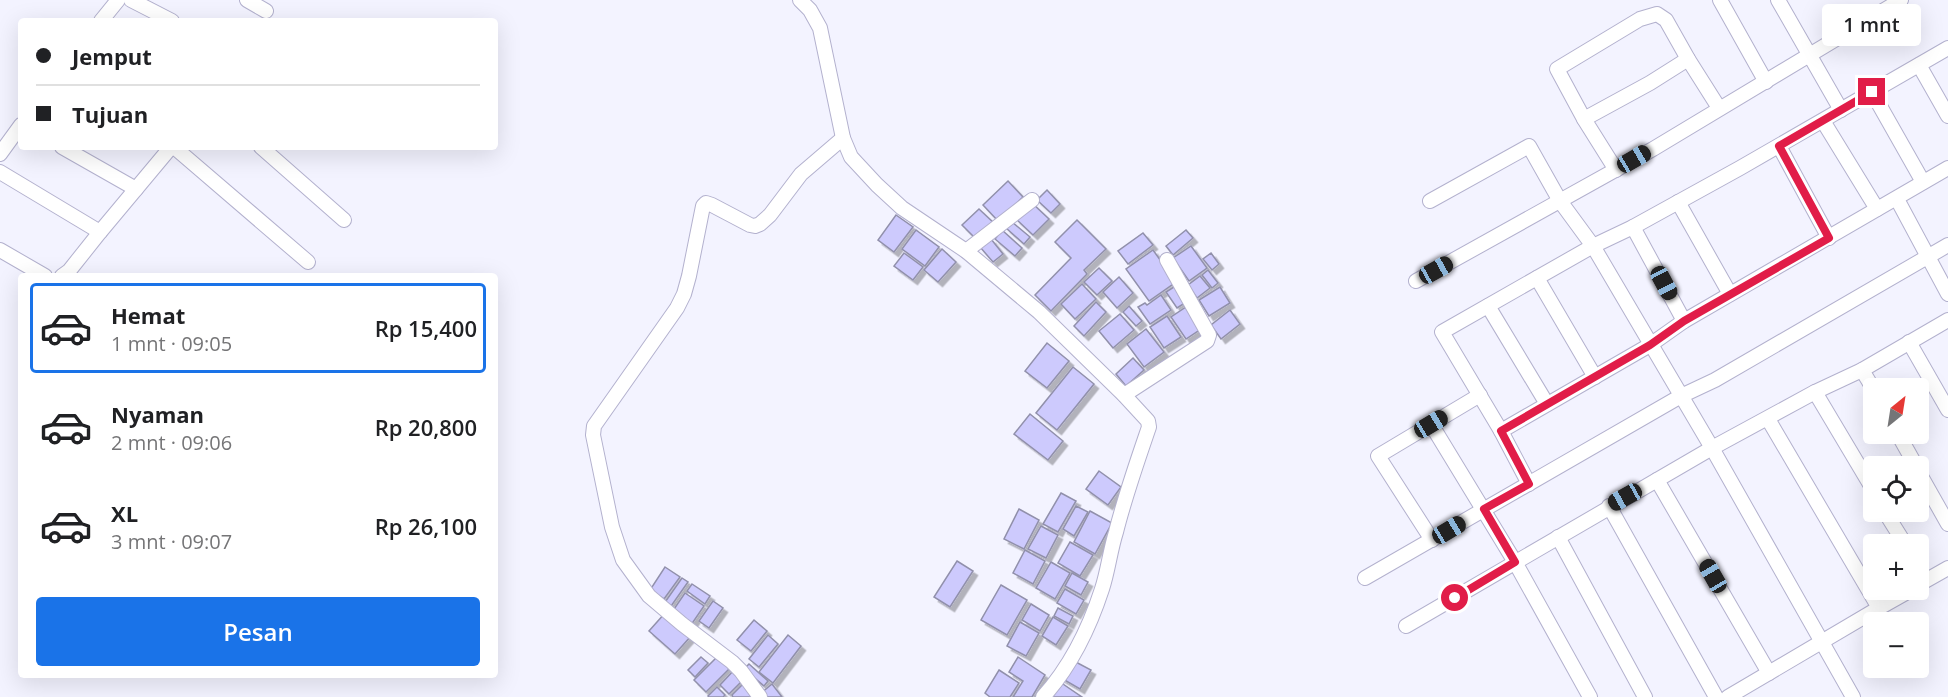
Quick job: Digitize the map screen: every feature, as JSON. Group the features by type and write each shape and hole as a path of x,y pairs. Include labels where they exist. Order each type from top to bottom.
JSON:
{"street":[{"path":"103,18 118,0"},
{"path":"131,0 166,18"},
{"path":"247,0 266,11"},
{"path":"800,0 810,10 820,28 843,138 851,157 902,208 966,251 1039,312 1148,421 1149,427 1123,506 1102,589 1084,635 1056,682 1043,697"},
{"path":"1720,0 1766,82"},
{"path":"1779,0 1841,110"},
{"path":"1416,281 1616,170 1901,0"},
{"path":"1616,170 1584,119 1557,69 1640,19 1657,14 1663,16 1719,108"},
{"path":"1529,484 1480,394 1442,332 1593,246 1633,227 1779,146 1948,48"},
{"path":"1584,119 1688,59"},
{"path":"1919,65 1948,116"},
{"path":"1872,92 1923,182"},
{"path":"1822,121 1877,209"},
{"path":"0,154 18,129"},
{"path":"760,697 732,662 650,596 623,560 612,527 593,435 594,426 677,308 684,294 703,206 706,203 712,205 750,225 760,224 770,215 801,174 843,138"},
{"path":"1430,201 1529,146 1560,201 1593,246 1682,396 1853,697"},
{"path":"1779,146 1829,238"},
{"path":"67,150 136,189"},
{"path":"66,273 169,150"},
{"path":"176,150 308,262"},
{"path":"264,150 344,220"},
{"path":"1501,431 1650,345 1684,321 1948,168"},
{"path":"0,172 100,232"},
{"path":"1897,199 1948,294"},
{"path":"966,251 1032,200"},
{"path":"1678,202 1730,294"},
{"path":"1633,227 1684,321"},
{"path":"1365,578 1948,245"},
{"path":"0,250 40,273"},
{"path":"1124,395 1207,341 1209,334 1167,260"},
{"path":"1537,278 1595,377"},
{"path":"1488,306 1547,404"},
{"path":"1406,626 1609,506 1815,392 1862,370 1948,320"},
{"path":"1909,342 1948,410"},
{"path":"1862,370 1867,378"},
{"path":"1815,392 1863,473"},
{"path":"1432,540 1378,456 1480,394"},
{"path":"1768,419 1879,608"},
{"path":"1431,424 1515,562 1590,697"},
{"path":"1657,480 1769,674"},
{"path":"1929,490 1948,524"},
{"path":"1609,506 1716,697"},
{"path":"1558,537 1645,697"},
{"path":"1929,579 1948,568"},
{"path":"1728,697 1893,600"}],"building":[{"path":"1008,181 1023,197 998,221 983,205"},
{"path":"1047,190 1060,204 1051,213 1037,200"},
{"path":"1032,203 1049,219 1033,235 1016,219"},
{"path":"979,209 996,225 979,242 962,225"},
{"path":"896,215 913,227 894,252 878,240"},
{"path":"1077,220 1106,249 1084,270 1087,274 1051,311 1035,295 1071,258 1055,242"},
{"path":"1012,222 1030,237 1024,244 1006,228"},
{"path":"916,230 939,247 925,266 902,249"},
{"path":"1002,230 1022,248 1015,256 995,239"},
{"path":"1186,230 1193,238 1173,255 1166,246"},
{"path":"1143,233 1153,245 1128,264 1118,251"},
{"path":"991,239 1003,254 993,262 980,247"},
{"path":"1191,246 1207,268 1189,281 1173,258"},
{"path":"942,249 956,262 938,282 924,270"},
{"path":"1153,250 1176,282 1149,301 1126,269"},
{"path":"904,253 923,267 913,280 894,266"},
{"path":"1211,253 1219,264 1212,270 1203,259"},
{"path":"1099,268 1112,281 1097,295 1084,282"},
{"path":"1208,270 1218,283 1212,288 1202,275"},
{"path":"1200,276 1210,288 1197,298 1188,285"},
{"path":"1119,277 1133,293 1117,308 1103,292"},
{"path":"1082,284 1096,299 1075,319 1061,304"},
{"path":"1177,285 1188,301 1177,308 1166,292"},
{"path":"1220,287 1230,303 1209,316 1199,300"},
{"path":"1161,295 1171,310 1150,324 1138,307 1145,303 1147,305"},
{"path":"1096,302 1106,312 1084,336 1074,326"},
{"path":"1189,305 1204,327 1186,339 1171,317"},
{"path":"1129,306 1142,321 1136,326 1123,312"},
{"path":"1230,310 1240,324 1221,339 1211,325"},
{"path":"1120,314 1134,330 1113,348 1099,331"},
{"path":"1167,316 1181,337 1164,348 1150,327"},
{"path":"1146,329 1164,352 1144,367 1127,344"},
{"path":"1047,343 1069,361 1047,388 1025,371"},
{"path":"1133,358 1144,370 1126,386 1116,374"},
{"path":"1073,367 1094,384 1057,430 1036,413"},
{"path":"1030,414 1063,441 1048,460 1014,434"},
{"path":"1099,471 1121,487 1108,505 1086,489"},
{"path":"1061,493 1076,501 1058,532 1043,524"},
{"path":"1076,506 1088,512 1074,536 1063,529"},
{"path":"1019,509 1039,520 1024,549 1004,539"},
{"path":"1090,511 1112,523 1095,554 1074,542"},
{"path":"1041,526 1058,535 1046,558 1028,549"},
{"path":"1070,542 1093,555 1080,576 1058,563"},
{"path":"1025,550 1045,561 1033,584 1013,573"},
{"path":"957,561 973,571 950,607 934,597"},
{"path":"1051,562 1070,573 1055,599 1036,588"},
{"path":"665,567 680,577 664,599 650,590"},
{"path":"1072,573 1088,582 1081,595 1065,586"},
{"path":"682,578 688,582 669,609 663,605"},
{"path":"692,584 710,596 705,604 687,591"},
{"path":"1001,585 1027,600 1007,635 981,620"},
{"path":"1065,589 1084,600 1076,614 1057,603"},
{"path":"685,593 704,606 691,625 672,612"},
{"path":"713,601 723,608 709,628 699,621"},
{"path":"1031,604 1049,615 1040,631 1022,620"},
{"path":"1058,608 1073,616 1069,624 1054,616"},
{"path":"665,613 691,636 675,654 649,631"},
{"path":"1053,617 1068,626 1056,645 1042,636"},
{"path":"754,620 767,631 751,651 737,640"},
{"path":"1020,622 1039,633 1026,656 1007,646"},
{"path":"768,635 778,644 759,667 749,659"},
{"path":"788,635 801,646 773,683 759,672"},
{"path":"720,654 733,665 706,692 694,680"},
{"path":"701,657 708,663 695,677 688,670"},
{"path":"1018,657 1045,675 1032,697 1013,697 1023,681 1009,672"},
{"path":"1072,660 1091,670 1080,689 1061,678"},
{"path":"749,664 768,681 764,686 744,669"},
{"path":"734,670 744,679 729,694 720,685"},
{"path":"999,670 1019,683 1010,697 990,697 985,693"},
{"path":"1060,682 1082,697 1050,697"},
{"path":"743,684 754,694 751,697 733,697 732,695"},
{"path":"772,684 782,697 762,697 760,694"},
{"path":"717,687 725,695 709,697 708,696"}],"route":[{"path":"1455,598 1515,562 1484,509 1529,484 1501,431 1650,345 1684,321 1829,238 1779,146 1872,92"}]}
